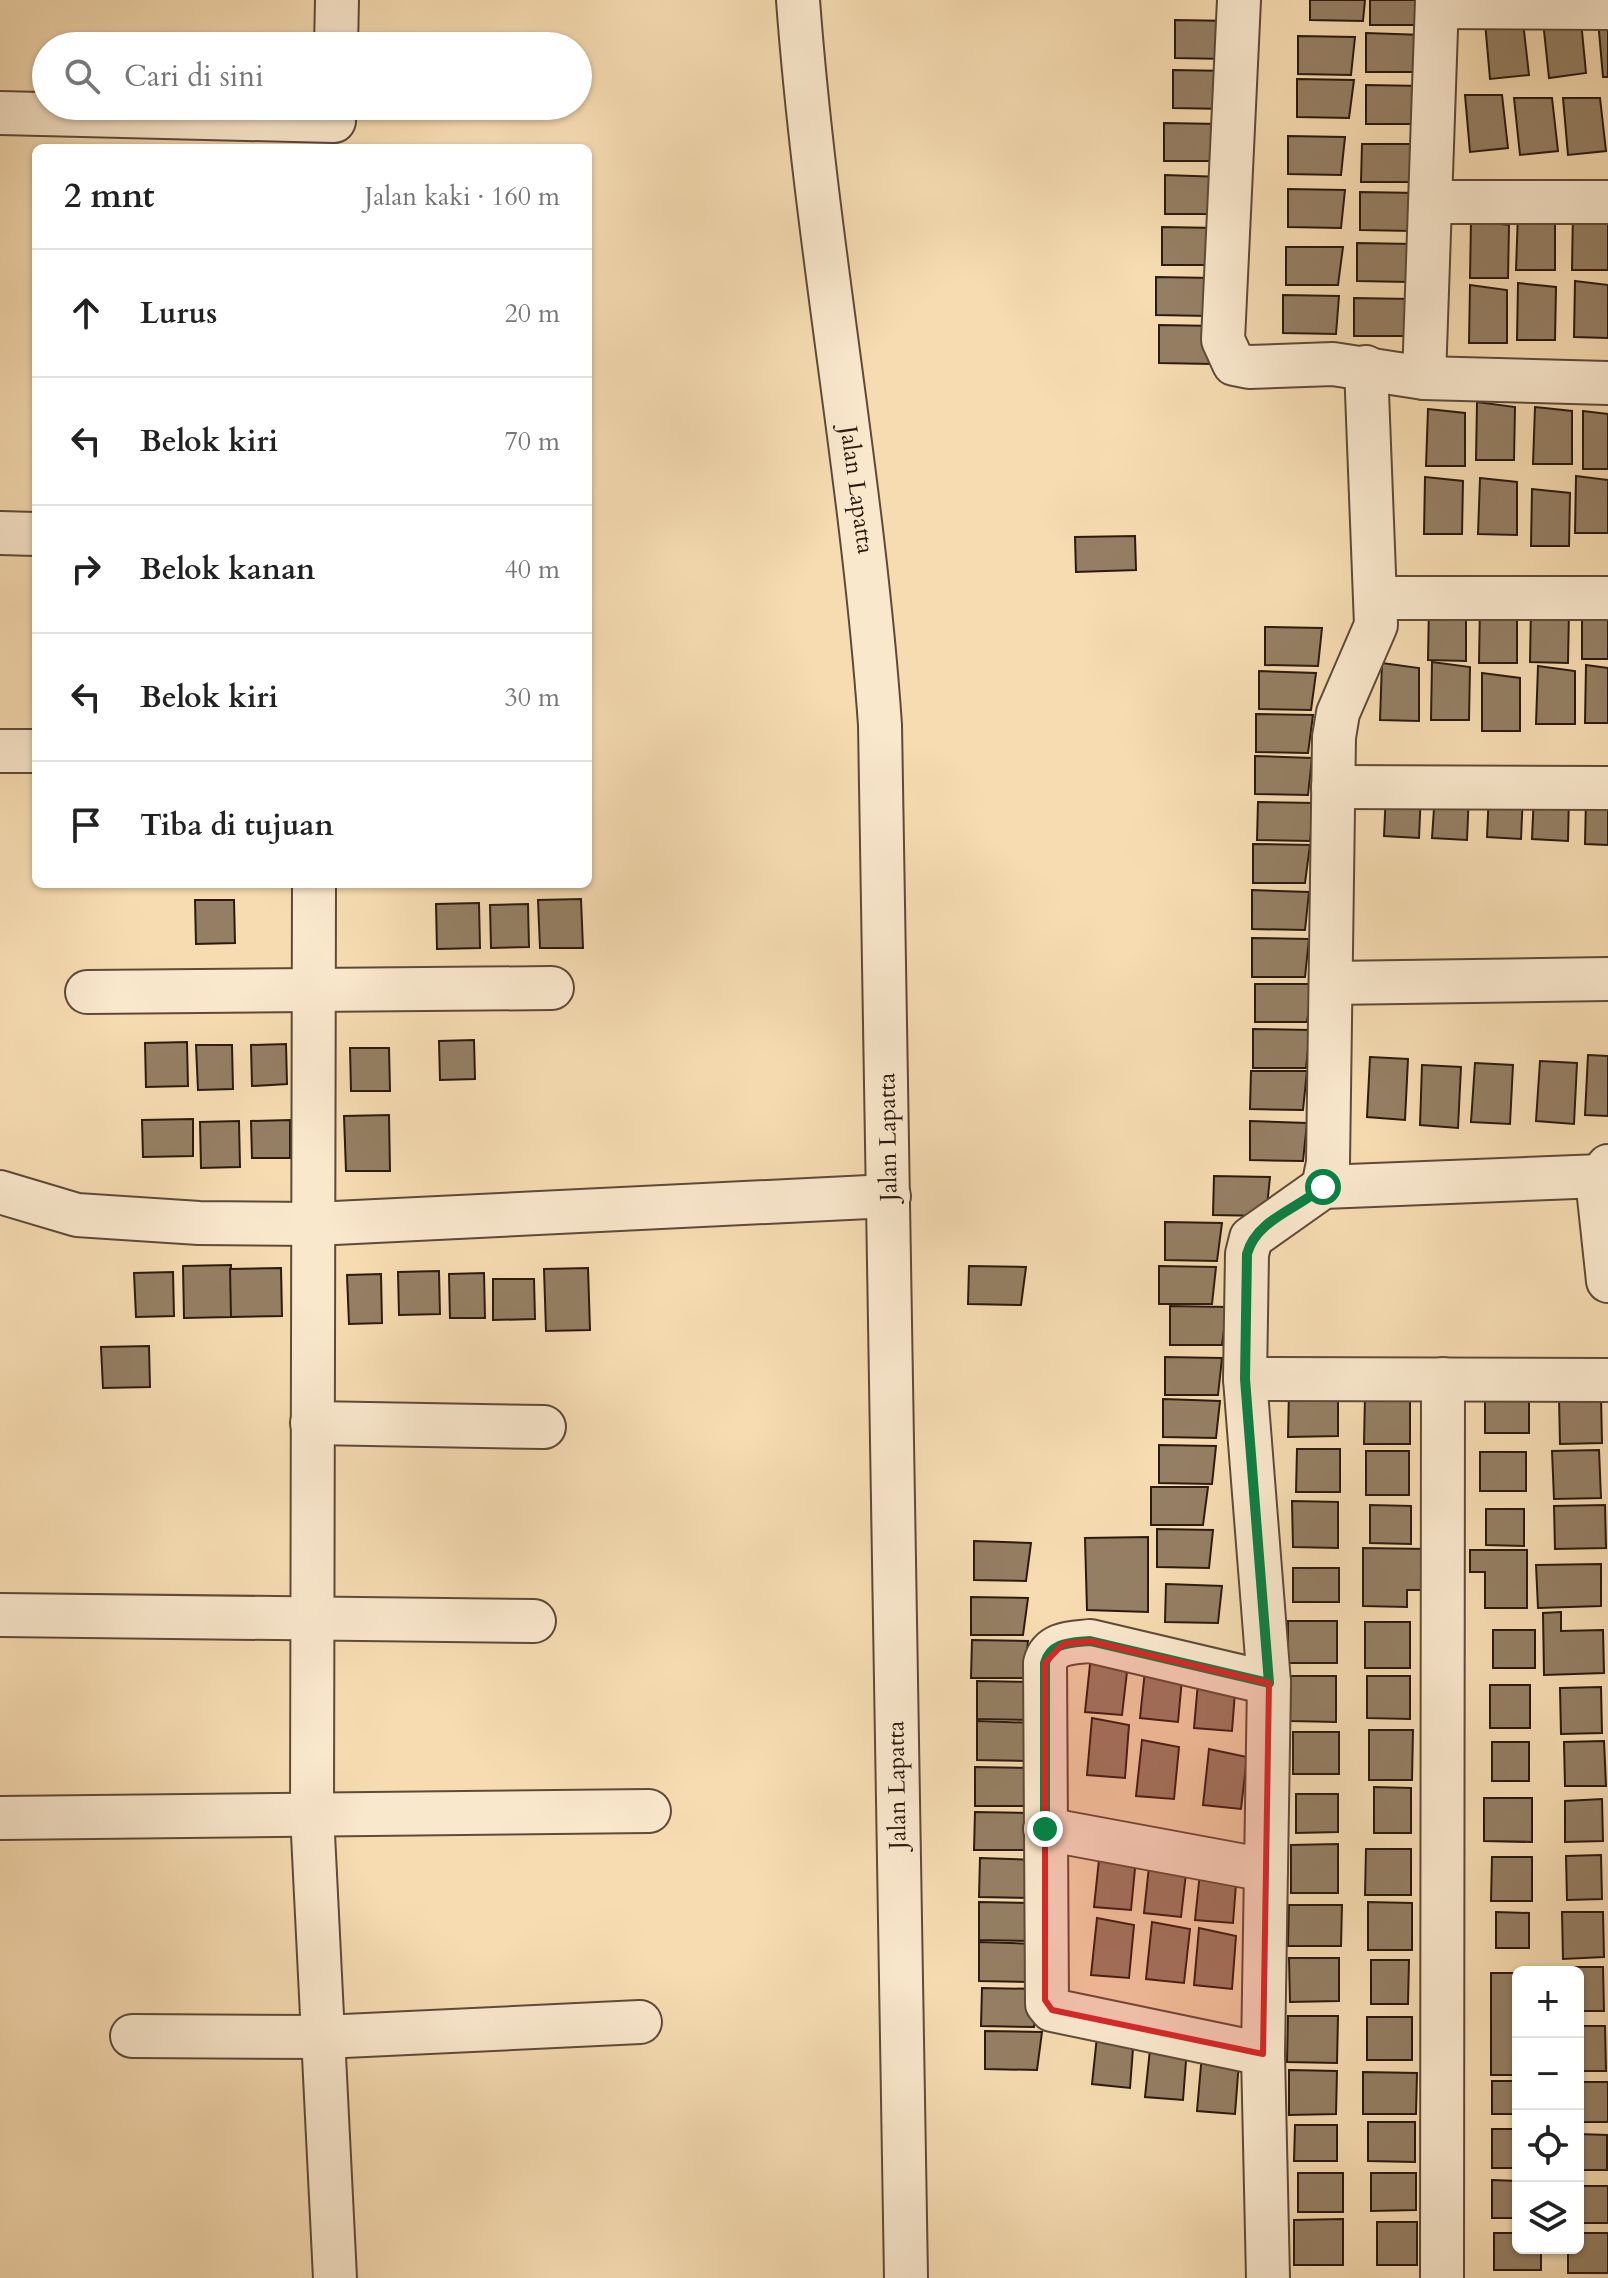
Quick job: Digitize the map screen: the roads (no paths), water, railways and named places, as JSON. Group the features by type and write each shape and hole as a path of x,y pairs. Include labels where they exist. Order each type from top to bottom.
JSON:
{"street":[{"path":"336,32 337,0"},
{"name":"Jalan Lapatta","path":"798,0 814,168 873,626 880,725 906,2278"},
{"path":"1239,0 1224,324 1226,351 1234,364 1249,367 1366,367 1424,378 1608,383"},
{"path":"1424,378 1437,4 1608,8"},
{"path":"0,113 32,114"},
{"path":"194,120 333,125"},
{"path":"1431,202 1608,202"},
{"path":"1323,1187 1328,1163 1333,787 1338,713 1376,625 1366,367"},
{"path":"0,533 32,534"},
{"path":"1376,598 1608,598"},
{"path":"0,751 32,751"},
{"path":"1333,787 1608,788"},
{"path":"314,888 312,1814 335,2278"},
{"path":"1331,983 1608,979"},
{"path":"87,992 552,988"},
{"path":"1268,2278 1263,2054 1269,1683 1245,1379 1247,1254 1251,1238 1323,1187 1604,1171 1598,1188 1608,1281"},
{"path":"0,1192 77,1215 199,1223 314,1224 889,1196"},
{"path":"1245,1379 1608,1380"},
{"path":"1442,2278 1443,1379"},
{"path":"312,1423 544,1427"},
{"path":"0,1615 534,1621"},
{"path":"1263,2054 1049,2007 1045,2000 1045,1663 1053,1649 1063,1644 1090,1641 1269,1683"},
{"path":"0,1818 649,1811"},
{"path":"1045,1829 1266,1870"},
{"path":"132,2036 323,2037 640,2022"}]}
